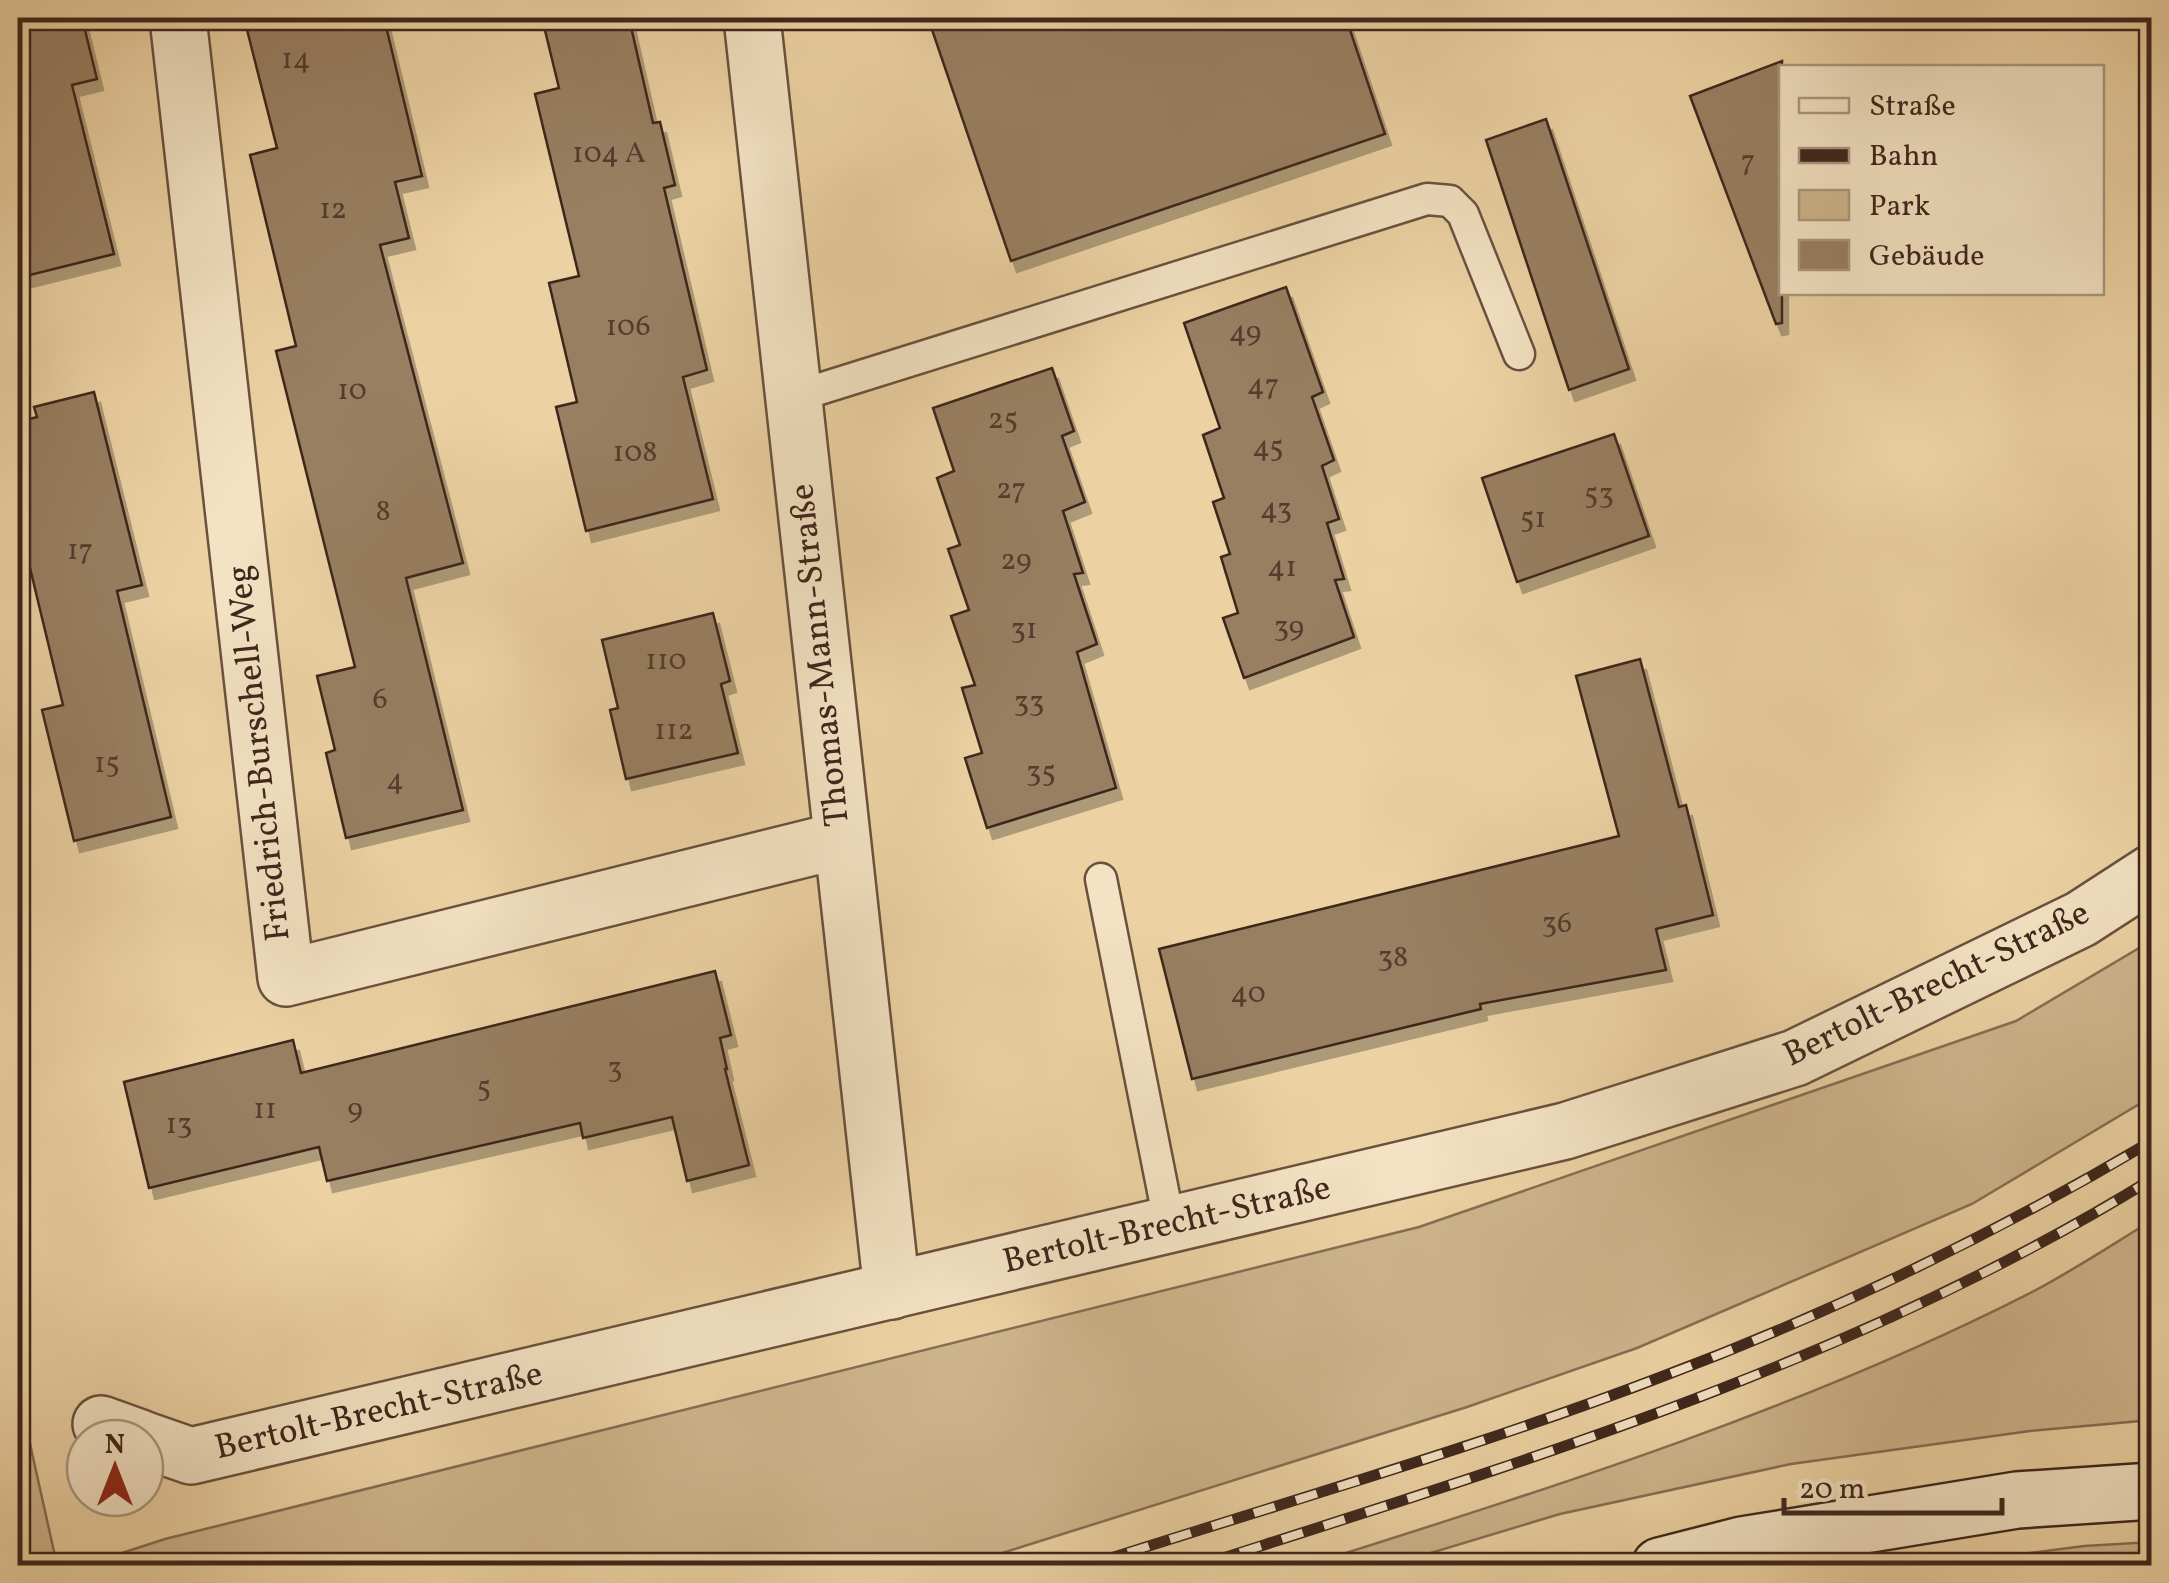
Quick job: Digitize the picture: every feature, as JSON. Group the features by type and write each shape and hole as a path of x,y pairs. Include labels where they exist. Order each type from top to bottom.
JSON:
{"street":[{"name":"Friedrich-Burschell-Weg","path":"178,18 286,978 841,840"},
{"name":"Thomas-Mann-Straße","path":"752,18 892,1292"},
{"name":"Bertolt-Brecht-Straße","path":"165,1447 192,1456 1564,1131 1795,1058 2081,919 2152,873"},
{"path":"1660,1566 1742,1545 2017,1500 2152,1491"}],"lane":[{"path":"794,397 1427,200 1450,200 1463,214 1519,354"},
{"path":"1100,879 1170,1226"}],"green space":[{"path":"2151,941 2151,1097 1972,1204 1637,1348 1467,1407 964,1565 85,1565 165,1539 1419,1227 2016,1021"},
{"path":"2151,1221 2151,1420 2030,1431 1791,1464 1560,1514 1391,1565 1308,1565 1677,1443 1858,1373 2034,1291"},
{"path":"18,1390 57,1565 18,1565"},
{"path":"2151,1542 2151,1565 1937,1565 2084,1546"}],"building":[{"path":"18,18 82,18 97,79 72,85 114,254 18,278"},
{"path":"244,18 384,18 422,176 395,182 409,238 380,245 463,563 406,578 463,810 346,838 326,753 335,750 317,676 355,667 276,351 296,346 250,155 277,148"},
{"path":"542,18 629,18 653,123 660,122 675,185 664,188 707,370 683,377 713,499 586,531 556,407 577,402 549,283 579,276 535,94 559,88"},
{"path":"928,18 1346,18 1385,134 1011,261"},
{"path":"1782,61 1782,323 1776,324 1690,96"},
{"path":"1546,119 1629,369 1569,390 1486,140"},
{"path":"1286,287 1323,392 1312,397 1334,460 1322,466 1339,519 1327,523 1344,579 1335,580 1354,637 1244,678 1223,618 1238,613 1221,557 1230,554 1213,502 1224,498 1203,435 1220,428 1184,323"},
{"path":"1052,368 1074,431 1062,436 1085,502 1063,511 1083,573 1074,574 1097,644 1077,652 1116,788 987,828 965,758 982,753 962,688 975,685 951,616 969,610 948,549 960,545 937,478 954,471 933,408"},
{"path":"94,392 142,585 117,591 171,817 74,841 42,710 63,705 18,518 18,422 37,417 34,407"},
{"path":"1614,434 1649,536 1517,582 1482,478"},
{"path":"713,613 730,681 721,684 738,753 626,779 610,710 618,708 602,640"},
{"path":"1640,659 1679,807 1686,805 1713,915 1656,929 1666,970 1480,1004 1481,1009 1192,1079 1159,949 1619,836 1576,676"},
{"path":"715,971 731,1035 720,1038 725,1069 749,1165 687,1181 672,1117 583,1138 580,1123 327,1181 319,1147 149,1188 124,1082 293,1040 301,1073"}],"railway":[{"path":"1086,1566 1519,1428 1725,1352 1912,1270 2152,1141"},
{"path":"1198,1566 1566,1445 1806,1354 2039,1244 2152,1179"}]}
